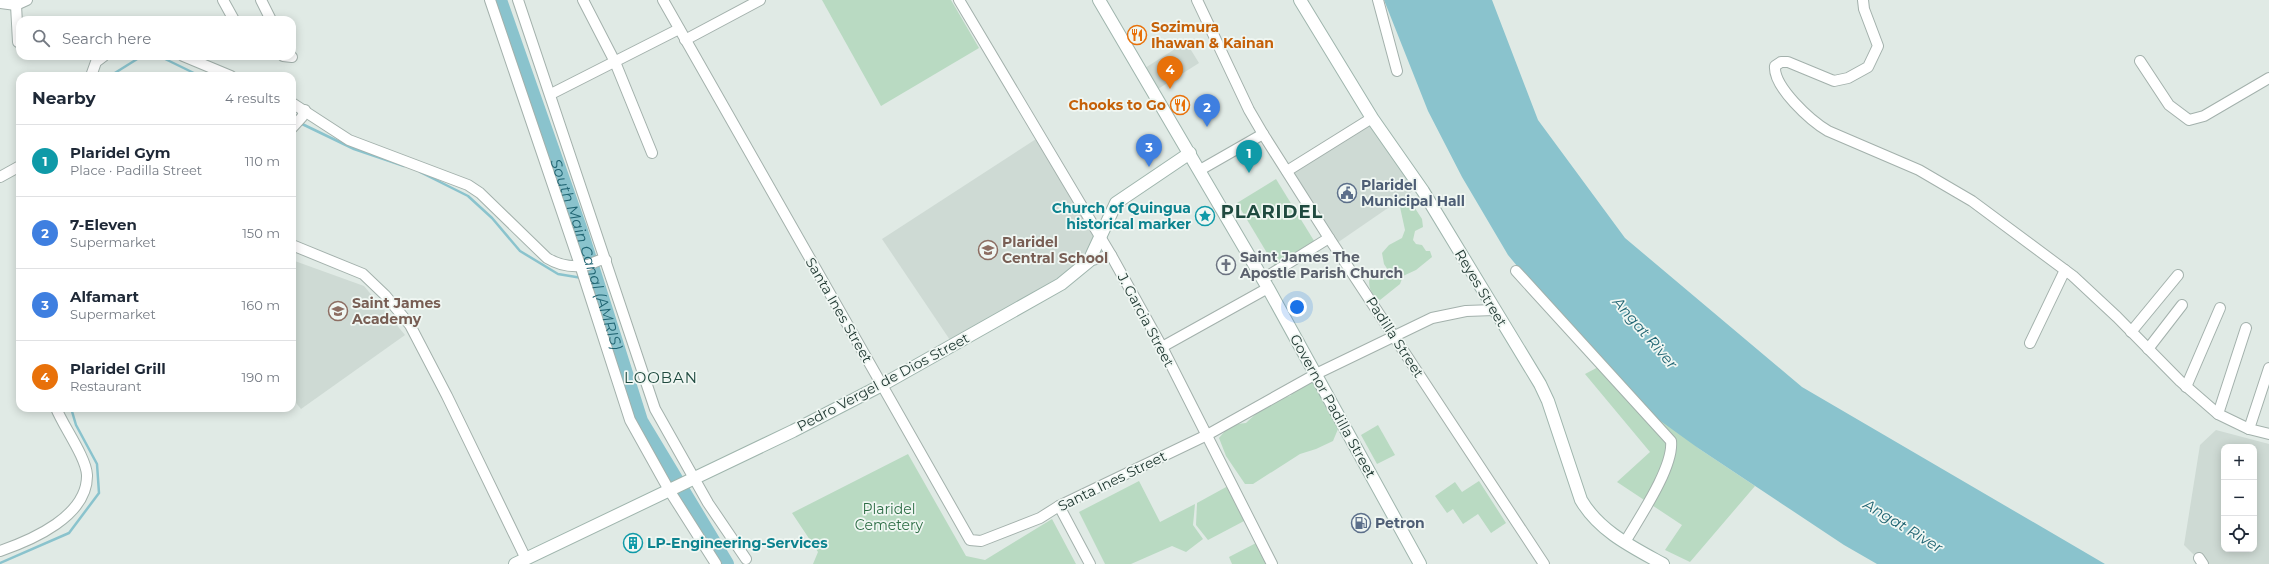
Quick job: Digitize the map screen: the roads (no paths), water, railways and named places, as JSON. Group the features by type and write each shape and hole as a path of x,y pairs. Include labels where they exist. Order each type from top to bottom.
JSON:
{"street":[{"path":"0,3 16,5 27,0"},
{"path":"224,0 232,16"},
{"path":"260,0 269,16"},
{"path":"490,0 584,267 586,283 630,420 716,564"},
{"path":"518,0 551,94 604,260 655,409 689,479 708,503 746,559"},
{"path":"583,0 615,62 652,153"},
{"name":"Santa Ines Street","path":"663,0 970,540 980,541 1040,518 1059,506 1207,435 1316,374 1432,318 1466,310 1494,310"},
{"path":"685,40 760,0"},
{"name":"J. Garcia Street","path":"959,0 1111,255 1162,347 1272,564"},
{"name":"Governor Padilla Street","path":"1099,0 1266,284 1420,564"},
{"name":"Padilla Street","path":"1198,0 1249,110 1263,134 1329,238 1544,564"},
{"name":"Reyes Street","path":"1300,0 1372,118 1423,191 1545,396 1581,500 1590,515 1605,530 1663,564"},
{"path":"1378,0 1397,71"},
{"path":"1863,0 1864,9 1878,46 1868,67 1848,78 1834,81 1781,62 1774,66 1777,80 1801,110 1818,125 1942,182 1984,210 2065,270 2131,332 2186,387 2218,414 2249,429 2269,434"},
{"path":"16,5 17,16"},
{"path":"551,94 679,30"},
{"path":"92,72 96,62 99,60"},
{"path":"193,60 221,72"},
{"path":"2140,61 2169,104 2179,114 2189,120 2204,116 2269,78"},
{"path":"296,107 304,114 349,140 468,185 480,193 547,258 558,264 584,267 604,260"},
{"path":"296,123 304,114"},
{"path":"1287,171 1372,118"},
{"path":"1200,170 1263,134"},
{"name":"Pedro Vergel de Dios Street","path":"1089,261 1116,203 1190,153"},
{"path":"0,176 16,168"},
{"path":"1162,347 1266,284 1329,238"},
{"path":"296,247 363,274 385,295 410,325 447,396 521,561"},
{"name":"Pedro Vergel de Dios Street","path":"521,561 689,479 793,431 882,385 1050,290 1089,261 1111,255"},
{"path":"2030,343 2065,270"},
{"path":"1516,271 1671,441 1672,450 1668,465 1625,542"},
{"path":"2131,332 2178,275"},
{"path":"2148,349 2182,305"},
{"path":"2186,387 2220,308"},
{"path":"2218,414 2246,328"},
{"path":"2249,429 2269,368"},
{"path":"0,551 54,526 70,513 83,493 87,474 77,447 58,412"},
{"path":"1059,506 1090,564"}],"water":[{"name":"Angat River","path":"1384,0 1492,0 1538,120 1625,238 1802,387 2105,564 1877,564 1844,545 1698,448 1655,417 1541,295 1508,255 1462,177 1428,111"}],"waterway":[{"name":"South Main Canal (AMRIS)","path":"499,0 580,231 640,421 726,564"},
{"path":"116,72 136,60"},
{"path":"167,60 192,72"},
{"path":"300,123 354,149 404,166"},
{"path":"420,172 468,196 492,218 520,251 558,274 582,278"},
{"name":"South Main Canal (AMRIS)","path":"587,279 596,281"},
{"path":"0,563 69,533 99,493 97,464 76,425 72,412"}],"place":[{"name":"Sozimura Ihawan & Kainan","path":"1137,35"},
{"name":"Plaridel Grill","path":"1170,89"},
{"name":"Chooks to Go","path":"1180,105"},
{"name":"7-Eleven","path":"1207,127"},
{"name":"Alfamart","path":"1149,167"},
{"name":"Plaridel Gym","path":"1249,173"},
{"name":"Plaridel Municipal Hall","path":"1347,193"},
{"name":"Church of Quingua historical marker","path":"1205,216"},
{"name":"Plaridel Central School","path":"988,250"},
{"name":"Saint James The Apostle Parish Church","path":"1226,265"},
{"name":"Saint James Academy","path":"338,311"},
{"name":"Petron","path":"1361,523"},
{"name":"LP-Engineering-Services","path":"633,543"}],"district":[{"name":"PLARIDEL","path":"1272,212"},
{"name":"LOOBAN","path":"661,378"}],"park label":[{"name":"Plaridel Cemetery","path":"889,518"}]}
